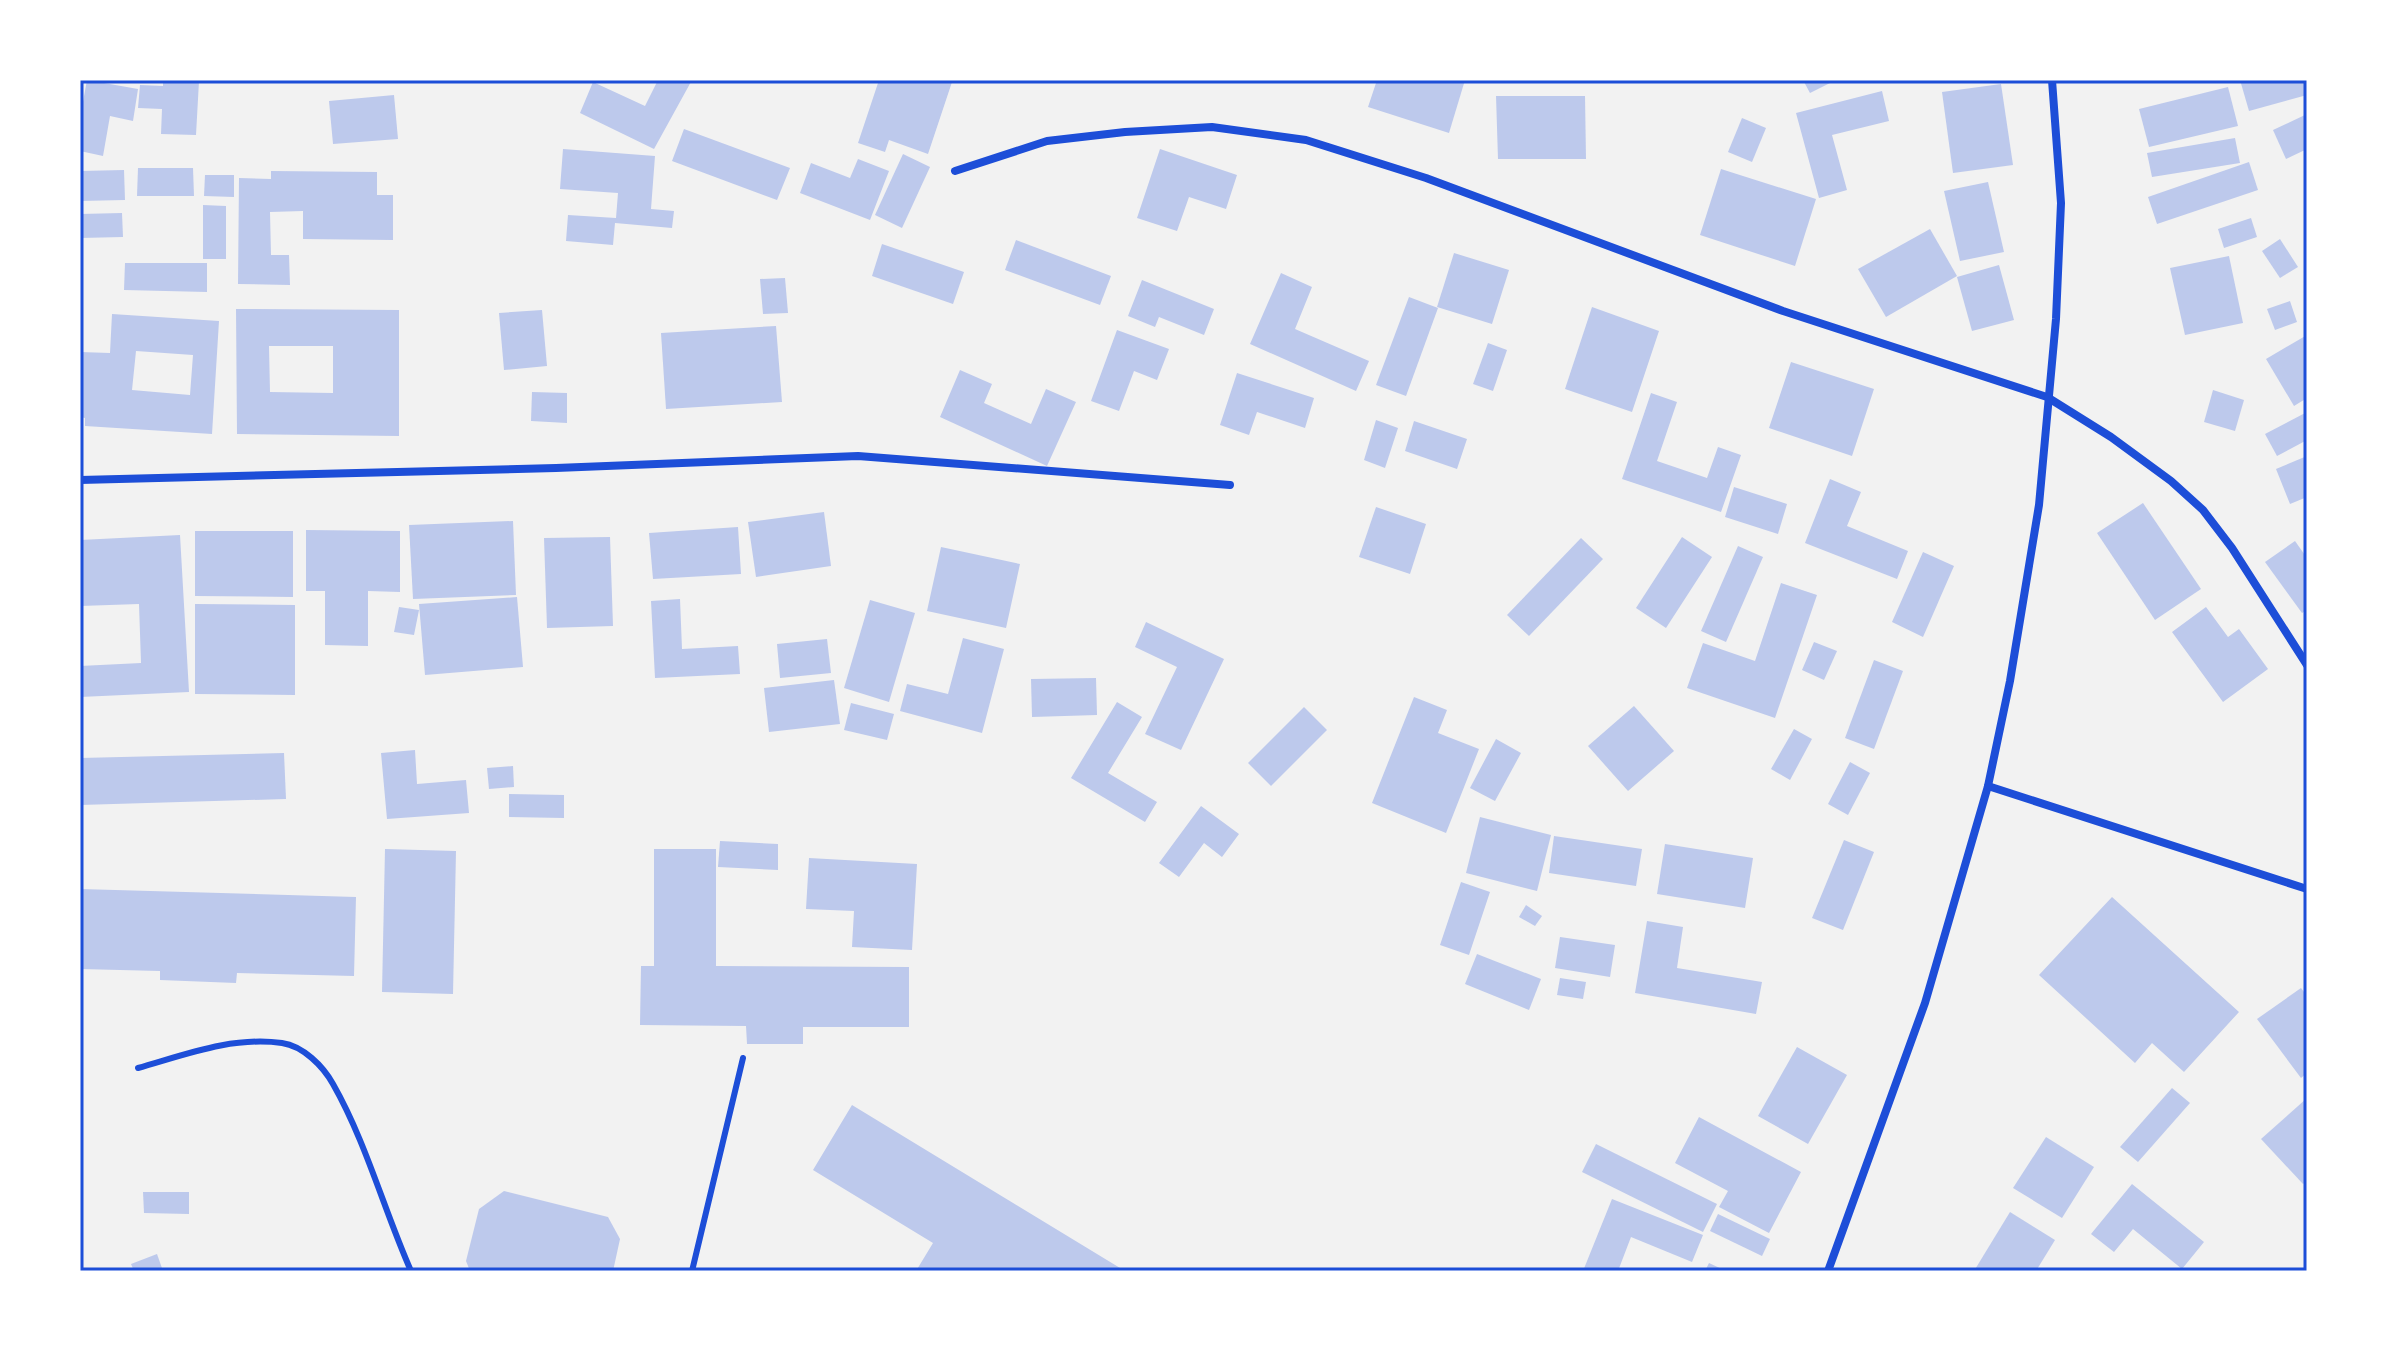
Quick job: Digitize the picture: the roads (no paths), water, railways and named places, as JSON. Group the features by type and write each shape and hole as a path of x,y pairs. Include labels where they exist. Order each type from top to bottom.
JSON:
{"street":[{"path":"1828,1271 1925,1003 1988,786 2010,681 2039,505 2056,319 2061,203 2052,80"},
{"path":"955,171 1047,141 1125,132 1212,127 1306,140 1426,178 1783,311 2047,397 2111,437 2171,481 2203,510 2232,548 2307,665"},
{"path":"80,480 556,468 858,456 1230,485"},
{"path":"1988,786 2307,889"}],"lane":[{"path":"138,1068 227,1043 284,1043 314,1058 332,1082 362,1146 411,1271"},
{"path":"692,1271 743,1058"}]}
